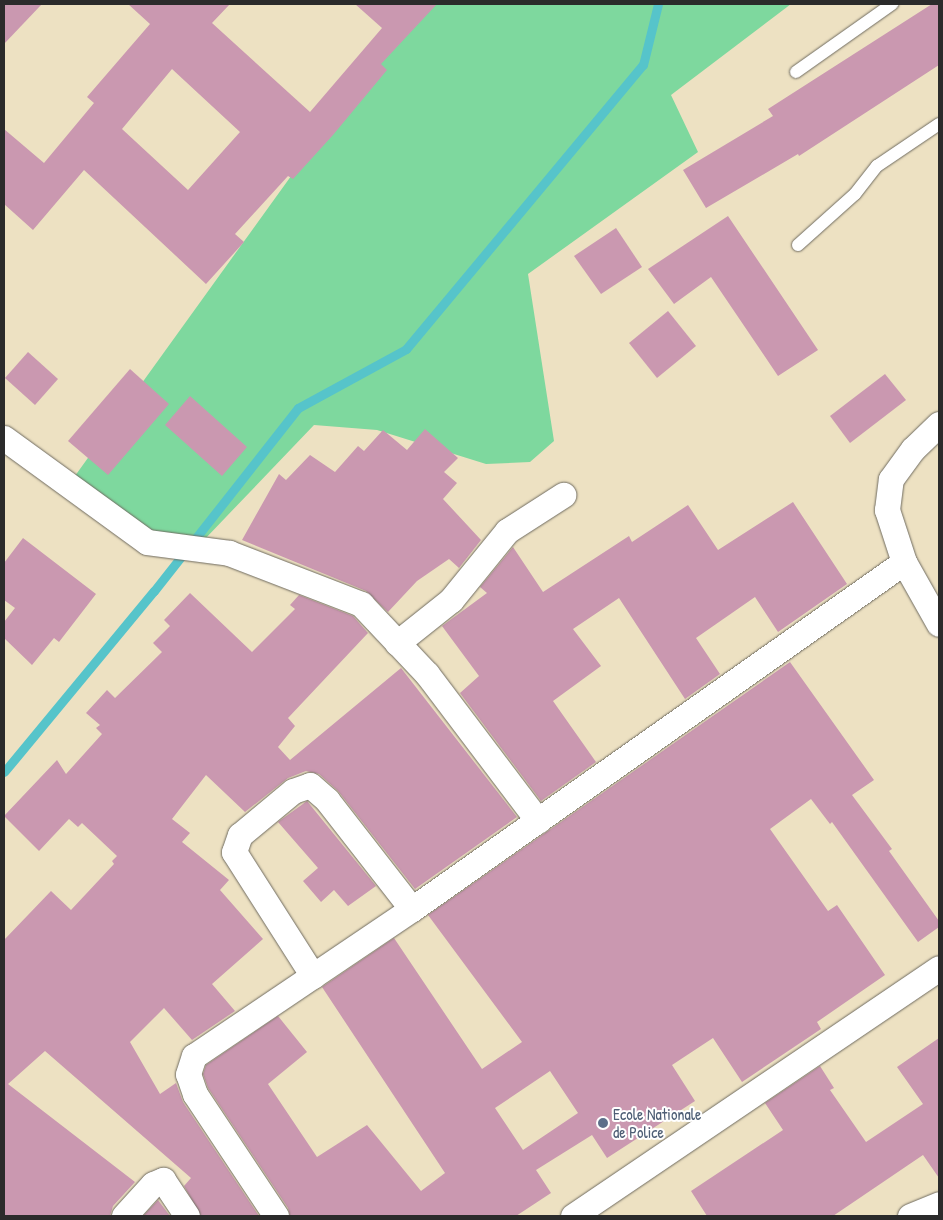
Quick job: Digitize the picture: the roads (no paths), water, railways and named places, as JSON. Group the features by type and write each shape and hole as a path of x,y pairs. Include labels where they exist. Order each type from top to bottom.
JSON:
{"street":[{"path":"939,424 913,449 891,479 887,510 904,562 939,624"},
{"path":"4,438 147,542 229,553 361,604 427,674 538,821"},
{"path":"398,643 452,600 507,531 563,495"},
{"path":"276,1216 195,1094 188,1074 194,1056 412,909 904,562"},
{"path":"313,976 234,852 243,831 293,791 310,785 327,800 412,909"},
{"path":"572,1216 939,968"},
{"path":"124,1216 153,1184 163,1180 187,1216"},
{"path":"910,1216 939,1204"}],"lane":[{"path":"796,72 892,4"},
{"path":"798,245 855,194 877,166 939,124"}],"waterway":[{"path":"4,772 154,591 298,408 406,349 643,65 658,4"}],"place":[{"name":"Ecole Nationale de Police","path":"603,1123"}]}
